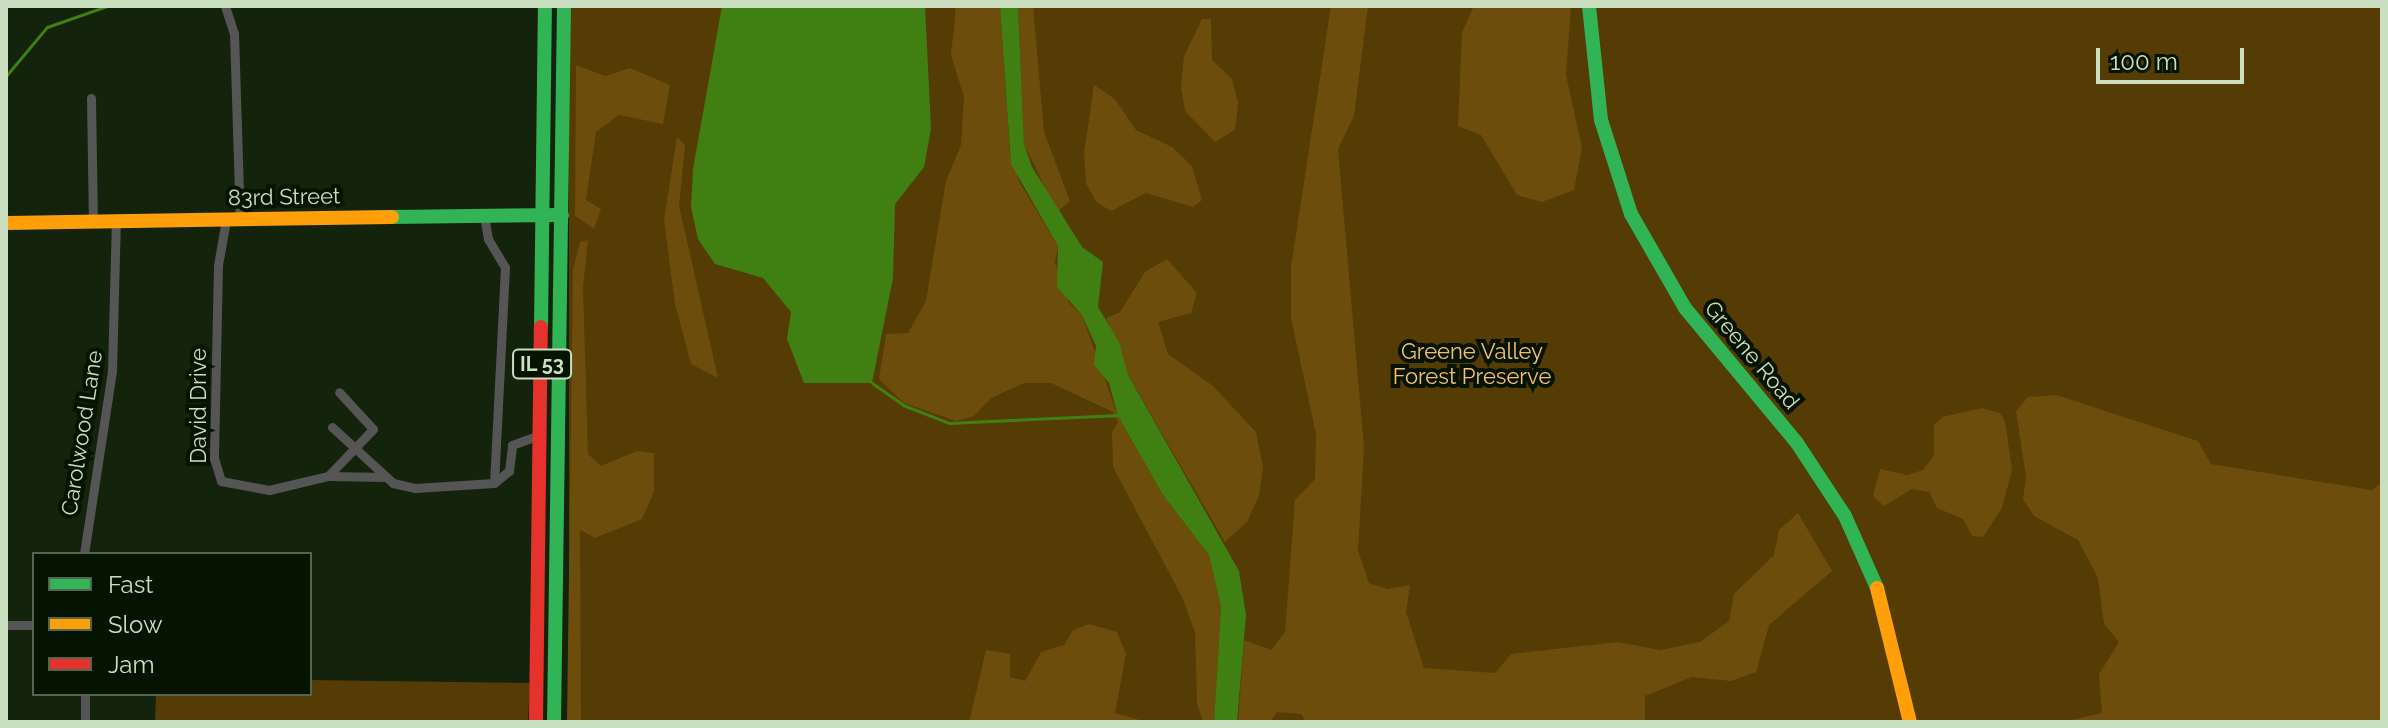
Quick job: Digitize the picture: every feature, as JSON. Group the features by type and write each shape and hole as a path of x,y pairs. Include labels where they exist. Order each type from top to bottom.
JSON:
{"main road":[{"name":"IL 53","path":"536,722 545,6"},
{"name":"IL 53","path":"554,722 564,6"},
{"name":"Greene Road","path":"1589,6 1601,120 1631,214 1685,308 1797,443 1845,516 1885,607 1910,722"},
{"name":"83rd Street","path":"6,223 562,215"}],"street":[{"name":"David Drive","path":"225,6 234,33 233,220 218,274 216,472 231,487 269,490 328,476 386,477 415,488 494,483"},
{"path":"91,98 93,222"},
{"path":"484,216 488,239 505,267 494,483"},
{"name":"Carolwood Lane","path":"84,552 112,370 116,221"},
{"path":"328,476 373,429 339,392"},
{"name":"David Drive","path":"332,427 386,477"},
{"path":"494,483 509,471 512,445 539,435"},
{"path":"6,625 32,625"},
{"path":"85,696 85,722"}],"green space":[{"name":"Greene Valley Forest Preserve","path":"569,6 2382,6 2382,722 569,722"},
{"path":"312,680 530,683 528,722 155,722 156,696 312,696"}],"shaded area":[{"path":"722,6 925,6 931,129 924,167 895,204 893,278 872,383 804,383 787,339 791,312 763,278 715,264 698,239 691,207 693,169"},
{"path":"956,6 1000,6 1010,155 1020,183 1058,246 1055,262 1069,303 1082,315 1118,416 1163,495 1209,555 1221,607 1214,722 1203,722 1197,703 1195,632 1182,597 1113,467 1112,432 1118,422 1113,412 1051,383 1024,383 991,398 974,416 956,421 904,403 879,379 886,334 908,333 926,301 946,181 961,145 964,97 951,55"},
{"path":"1000,6 1018,6 1024,144 1032,167 1082,247 1103,262 1098,307 1119,342 1128,375 1239,571 1246,615 1237,722 1214,722 1221,607 1209,555 1163,495 1118,416 1109,383 1094,365 1096,346 1082,315 1057,287 1058,246 1011,164"},
{"path":"1018,6 1033,6 1044,132 1070,201 1057,212 1024,144"},
{"path":"1331,6 1368,6 1354,116 1338,149 1364,447 1358,551 1369,583 1388,589 1410,585 1406,612 1424,668 1495,673 1511,654 1618,642 1660,650 1700,642 1729,621 1734,594 1774,555 1779,530 1798,513 1832,571 1769,625 1756,672 1731,681 1692,677 1645,696 1645,722 1306,722 1301,714 1277,712 1270,722 1238,722 1244,640 1271,650 1285,632 1295,500 1315,479 1316,434 1291,318 1291,267"},
{"path":"1474,6 1571,6 1566,75 1582,148 1574,190 1542,202 1517,195 1481,135 1458,126 1462,32"},
{"path":"1202,19 1211,19 1212,60 1232,79 1238,104 1235,130 1215,142 1185,111 1181,88 1184,56"},
{"path":"576,65 605,76 630,68 670,85 663,124 619,115 596,132 586,200 601,209 594,229 575,216"},
{"path":"1094,85 1115,99 1136,130 1172,147 1192,166 1202,200 1193,207 1146,193 1111,211 1096,202 1086,183 1084,153"},
{"path":"677,137 685,145 679,206 718,378 691,364 675,304 664,220"},
{"path":"588,240 583,287 588,454 601,466 637,451 654,453 654,492 642,519 595,538 580,530 581,722 567,722 573,270 580,242"},
{"path":"1167,259 1197,293 1191,313 1158,322 1168,354 1213,386 1256,432 1263,467 1259,496 1247,522 1225,542 1128,375 1106,318 1120,312 1145,272"},
{"path":"2056,395 2198,441 2211,464 2371,490 2382,483 2382,722 2063,722 2102,713 2099,674 2119,642 2104,624 2098,578 2078,540 2034,516 2023,499 2026,477 2016,411 2028,397"},
{"path":"1982,408 2000,413 2005,421 2012,470 2002,508 1983,537 1972,536 1963,519 1937,508 1929,492 1912,489 1884,506 1873,496 1880,469 1907,475 1923,470 1934,455 1934,425 1942,417"},
{"path":"1089,624 1117,632 1126,654 1115,713 1147,722 969,722 986,650 1010,654 1010,677 1025,681 1041,652 1064,645 1073,630"}],"waterway":[{"path":"6,76 47,27 107,6"},
{"path":"872,383 903,405 949,423 1120,415"}],"traffic: fast":[{"path":"541,327 545,6"},
{"path":"554,722 564,6"},
{"path":"1589,6 1601,120 1631,214 1685,308 1797,443 1845,516 1877,588"},
{"path":"392,217 562,215"}],"traffic: slow":[{"path":"6,223 392,217"},
{"path":"1877,588 1910,722"}],"traffic: jam":[{"path":"536,722 541,327"}]}
